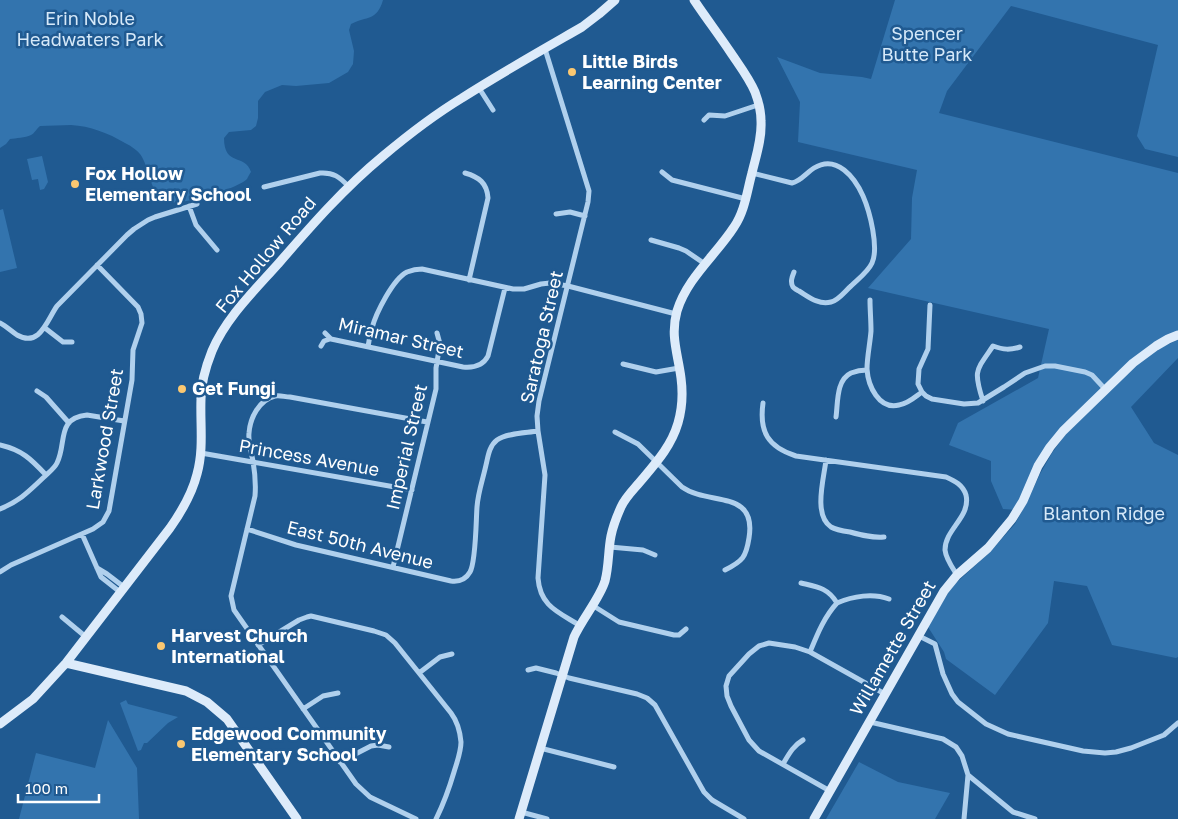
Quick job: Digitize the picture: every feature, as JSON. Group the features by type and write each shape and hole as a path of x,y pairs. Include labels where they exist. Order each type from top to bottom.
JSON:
{"main road":[{"name":"Fox Hollow Road","path":"0,724 33,699 66,663 185,506 198,473 201,453 201,398 209,360 218,338 242,304 333,201 381,157 455,102 590,22 615,0"},
{"path":"520,816 574,637 605,583 613,528 622,505 666,450 678,422 682,390 674,340 676,314 690,284 735,226 741,215 759,146 761,120 754,91 740,66 694,0"},
{"name":"Willamette Street","path":"814,819 944,592 957,574 988,548 1018,510 1038,466 1050,447 1063,431 1133,363 1168,339 1178,336"},
{"path":"66,663 180,689 207,702 227,719 296,819"}],"street":[{"name":"Saratoga Street","path":"545,49 589,190 585,216 538,416 538,431 545,475 538,578 543,598 548,604 580,625"},
{"path":"479,88 493,110"},
{"path":"704,120 709,115 725,116 758,105"},
{"path":"752,173 792,183 813,169 824,165 836,166 846,171 854,180 865,201 872,224 875,250 874,259 870,267 836,300 822,303 813,300 794,288 792,282 794,272"},
{"path":"662,172 672,180 746,199"},
{"path":"264,187 326,173 337,176 349,187"},
{"path":"465,173 481,181 485,186 488,198 469,280"},
{"path":"0,323 24,338 38,335 45,328 57,306 127,235 155,217 197,204"},
{"path":"189,206 196,225 217,250"},
{"path":"556,214 570,212 585,216"},
{"path":"651,240 686,251 705,264"},
{"name":"Larkwood Street","path":"0,572 11,565 98,526 103,522 109,511 132,380 133,350 142,326 142,318 137,306 97,266"},
{"path":"368,347 371,329 378,311 398,279 413,270 422,269 505,288 524,290 550,283 568,286 676,314"},
{"name":"Miramar Street","path":"325,333 330,338 368,347 469,368 475,367 486,359 489,352 505,288"},
{"path":"870,300 867,370 870,385 875,394 882,402 896,406 905,403 922,392"},
{"path":"930,305 928,349 920,369 918,384 922,392 932,399 964,404 983,401 1025,373 1045,366 1085,372 1092,375 1105,389"},
{"path":"45,328 61,341 72,342"},
{"name":"Imperial Street","path":"392,567 436,389 440,344 437,333"},
{"path":"322,346 324,341 330,338"},
{"path":"983,401 977,379 978,369 984,359 993,346 1004,350 1020,347"},
{"path":"623,364 656,372 679,368"},
{"path":"836,417 842,381 853,372 867,370"},
{"path":"37,391 46,397 69,423"},
{"path":"416,819 366,794 356,784 234,610 231,601 255,496 256,481 249,445 249,433 259,407 266,399 277,395 427,422"},
{"path":"764,403 762,416 766,435 773,444 783,451 796,456 946,477 954,480 961,486 967,498 966,505 962,517 950,534 945,548 949,563 957,574"},
{"path":"0,508 20,499 57,463 64,432 69,423 77,417 87,415 124,421"},
{"name":"East 50th Avenue","path":"247,529 296,545 451,581 458,581 466,577 472,570 477,504 492,445 504,437 538,431"},
{"path":"615,432 638,444 689,492 735,503 747,513 751,528 745,554 741,561 725,570"},
{"path":"0,445 22,452 32,459 46,475"},
{"name":"Princess Avenue","path":"201,453 412,490"},
{"path":"826,460 821,503 824,520 830,526 839,530 875,538 884,537"},
{"path":"82,534 101,577 122,589"},
{"path":"610,547 643,550 655,555"},
{"path":"801,583 826,590 837,603"},
{"path":"810,652 824,620 837,603 852,598 874,595 890,599"},
{"path":"592,605 622,623 674,635 679,635 686,629"},
{"path":"62,617 86,637"},
{"path":"258,645 307,617 316,617 386,635 401,650 451,712 460,732 461,744 459,754 445,802 436,819"},
{"path":"919,636 935,644 942,674 958,702 986,724 1008,734 1083,751 1105,753 1131,748 1164,735 1178,723"},
{"path":"830,791 759,751 749,740 727,696 726,686 729,676 758,646 769,643 795,647 810,652 885,694"},
{"path":"419,673 440,657 452,654"},
{"path":"528,670 534,668 647,698 655,705 704,792 712,800 744,819"},
{"path":"303,709 323,696 338,693"},
{"path":"870,722 939,738 956,747 962,756 968,775 964,819"},
{"path":"783,764 792,748 803,740"},
{"path":"340,762 371,746 389,747"},
{"path":"540,748 614,767"},
{"path":"968,775 1013,812 1035,819"},
{"path":"967,792 970,782 982,786"},
{"path":"520,816 548,819"}],"green space":[{"name":"Erin Noble Headwaters Park","path":"0,0 383,0 381,7 374,15 351,24 349,30 354,51 353,64 348,72 329,83 296,86 282,85 265,92 258,101 256,126 251,130 229,132 224,138 227,153 248,166 251,172 247,179 232,188 207,196 181,202 171,202 164,201 156,193 139,153 119,139 99,131 71,125 40,126 31,135 10,139 0,148"},
{"name":"Spencer Butte Park","path":"895,0 1178,0 1178,157 1145,149 1137,136 1158,45 1011,6 947,91 939,113 1178,173 1178,336 1163,342 1063,431 1018,510 1003,509 991,481 991,461 949,445 958,423 1038,378 1049,329 868,288 911,239 912,198 917,170 798,142 800,102 777,57 820,73 871,79"},
{"path":"42,156 48,182 44,189 40,190 38,179 32,180 27,159"},
{"path":"3,209 17,268 0,272 0,210"},
{"name":"Blanton Ridge","path":"1178,340 1178,358 1131,407 1154,443 1178,455 1178,657 1112,645 1087,586 1054,581 1048,623 995,695 946,659 944,652 928,627 955,584 990,552 1015,524 1040,474 1065,435 1135,366 1155,350"},
{"path":"126,700 128,704 178,717 168,723 147,743 144,743 141,750 138,751 120,703"},
{"path":"108,720 137,768 139,819 19,819 36,753 95,768"},
{"path":"859,762 898,782 950,793 935,819 826,819"}],"place":[{"name":"Little Birds Learning Center","path":"572,72"},
{"name":"Fox Hollow Elementary School","path":"75,184"},
{"name":"Get Fungi","path":"182,389"},
{"name":"Harvest Church International","path":"161,646"},
{"name":"Edgewood Community Elementary School","path":"181,744"}]}
